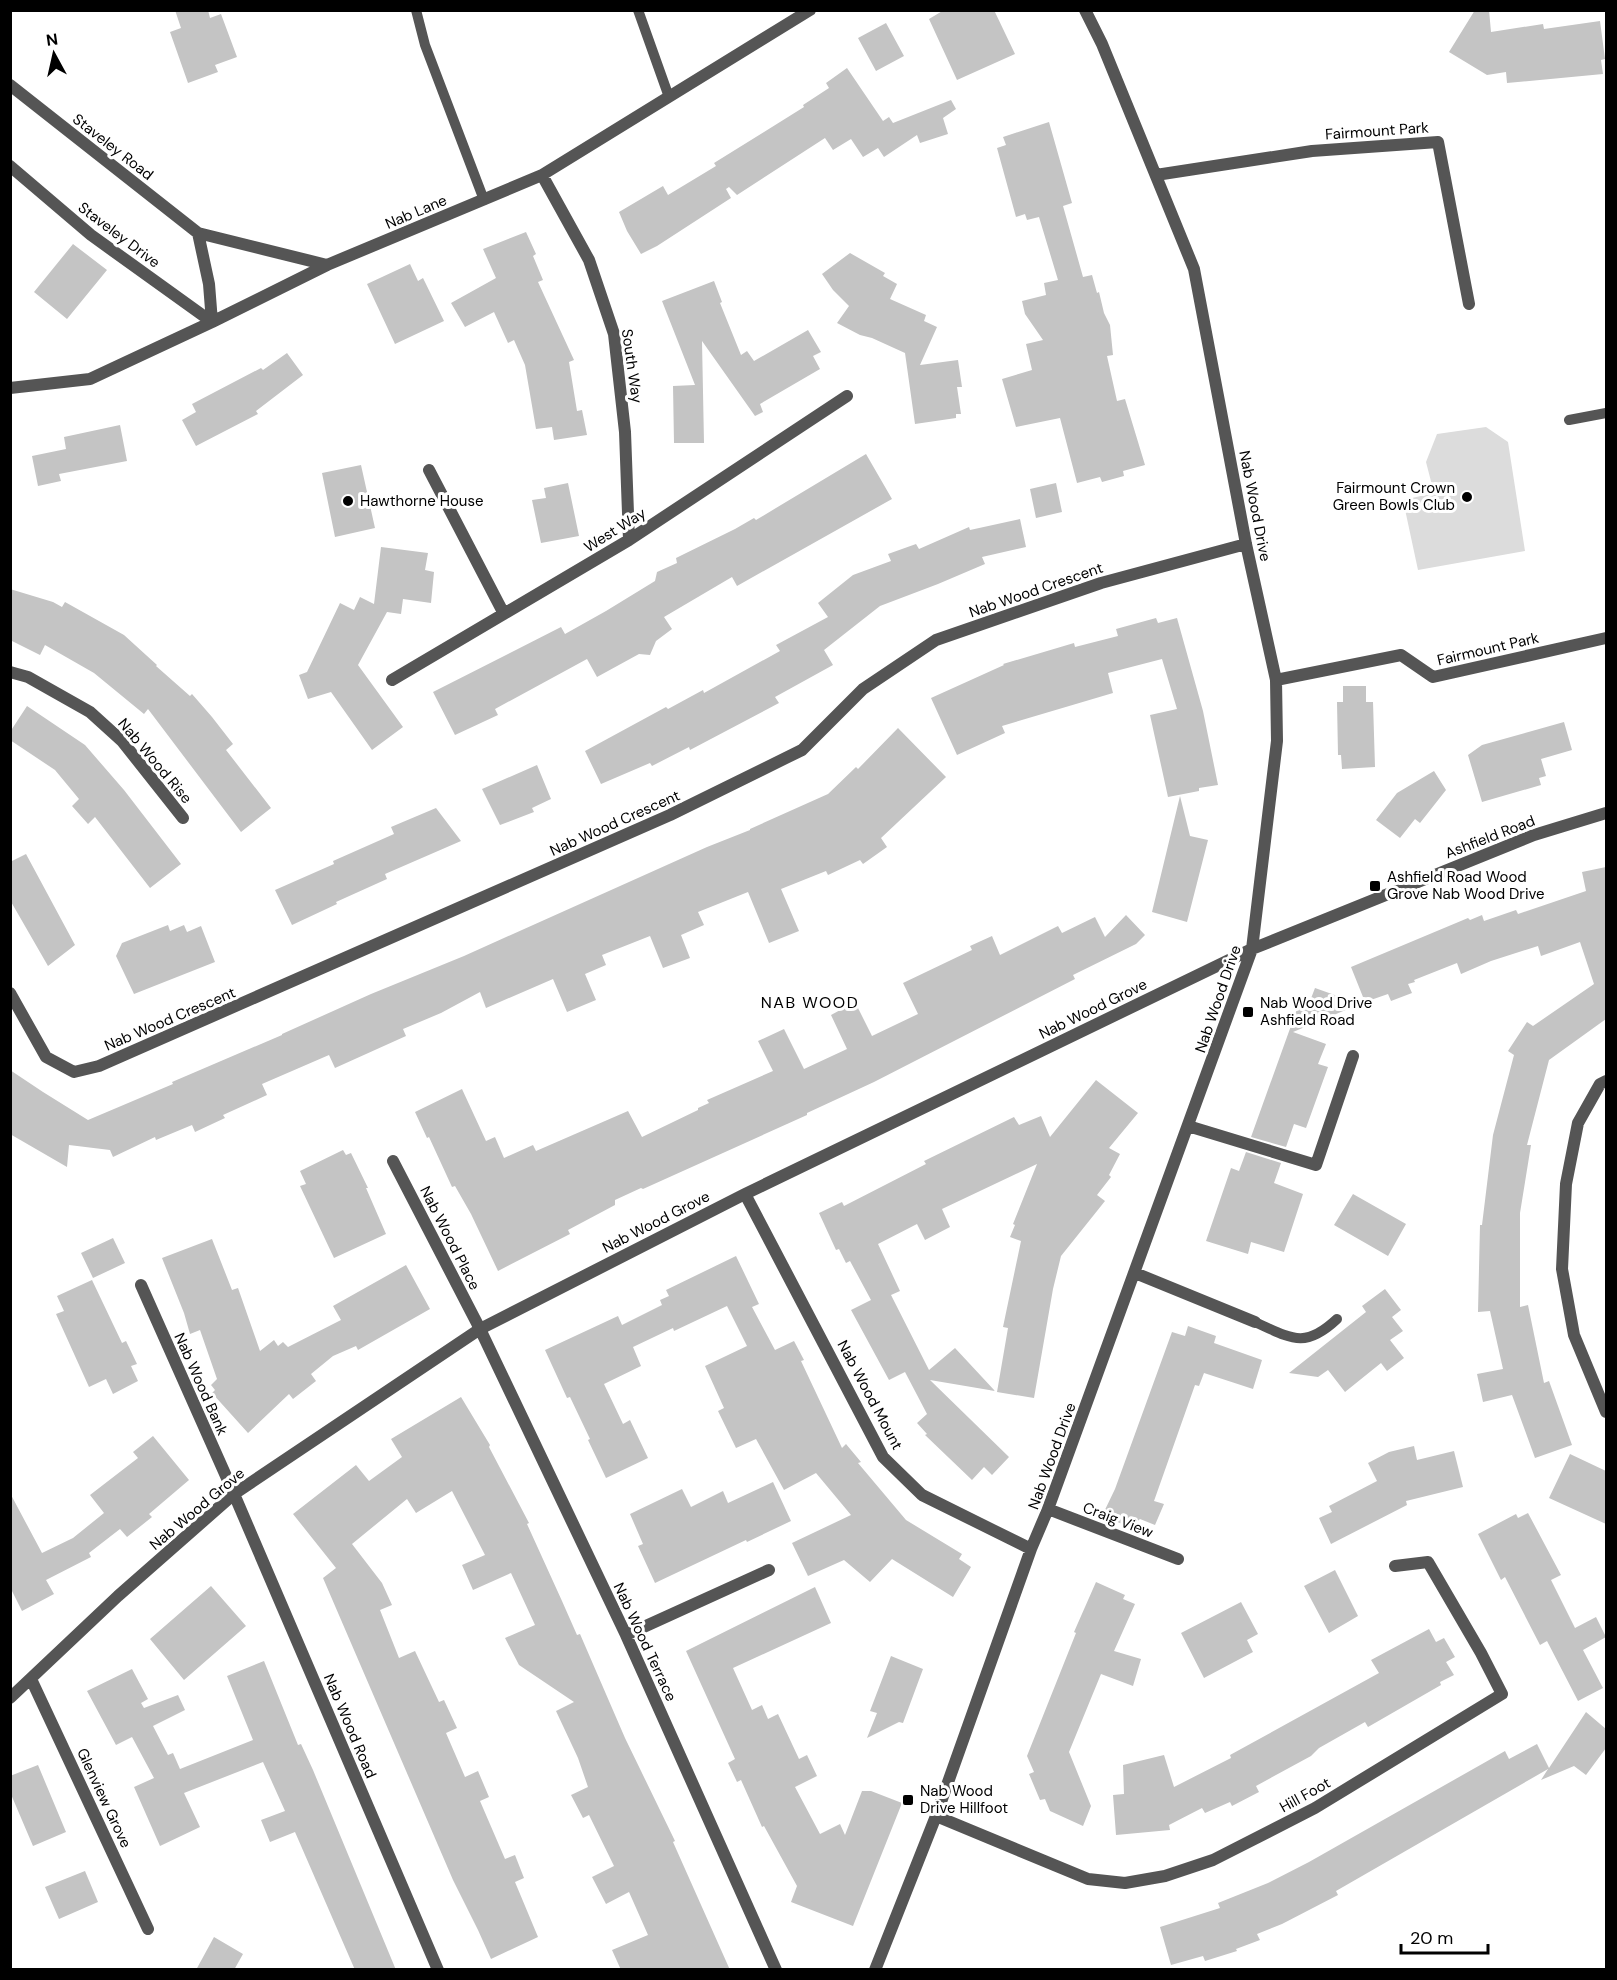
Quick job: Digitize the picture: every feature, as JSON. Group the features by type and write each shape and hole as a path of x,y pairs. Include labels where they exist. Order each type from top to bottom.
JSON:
{"street":[{"name":"Nab Lane","path":"10,388 90,379 327,265 542,175 810,10"},
{"name":"Nab Wood Drive","path":"875,1970 936,1816 1031,1550 1135,1273 1252,949 1277,741 1276,680 1246,544 1194,269 1102,44 1085,10"},
{"name":"Staveley Road","path":"10,85 198,233 327,265"},
{"name":"Fairmount Park","path":"1156,175 1312,151 1438,142 1469,304"},
{"name":"Staveley Drive","path":"10,166 91,235 212,322"},
{"name":"South Way","path":"542,175 589,260 614,334 625,432 628,540"},
{"path":"198,233 209,284 212,322"},
{"name":"West Way","path":"392,680 628,540 847,396"},
{"path":"429,470 504,614"},
{"name":"Nab Wood Crescent","path":"10,993 46,1057 74,1072 99,1066 670,815 802,750 863,689 936,640 1101,583 1246,544"},
{"name":"Fairmount Park","path":"1276,680 1401,655 1433,677 1606,638"},
{"name":"Nab Wood Rise","path":"10,672 28,677 90,712 122,741 183,818"},
{"name":"Ashfield Road","path":"1252,949 1534,835 1606,813"},
{"name":"Nab Wood Grove","path":"10,1698 118,1596 234,1494 480,1329 745,1194 1252,949"},
{"path":"1188,1126 1316,1165 1353,1056"},
{"path":"1606,1081 1600,1084 1578,1123 1566,1184 1562,1269 1574,1335 1606,1412"},
{"name":"Nab Wood Place","path":"393,1161 480,1329"},
{"name":"Nab Wood Mount","path":"745,1194 883,1457 922,1495 1031,1550"},
{"path":"1135,1273 1255,1322"},
{"name":"Nab Wood Bank","path":"141,1285 234,1494"},
{"name":"Nab Wood Terrace","path":"480,1329 626,1635 776,1970"},
{"name":"Nab Wood Road","path":"234,1494 438,1970"},
{"name":"Craig View","path":"1048,1509 1178,1558"},
{"name":"Hill Foot","path":"936,1816 1088,1879 1125,1883 1165,1876 1213,1860 1315,1808 1502,1694 1428,1562 1395,1566"},
{"path":"626,1635 769,1570"},
{"name":"Glenview Grove","path":"32,1679 148,1929"}],"lane":[{"path":"416,10 425,45 484,200"},
{"path":"638,10 669,97"},
{"path":"1569,420 1606,413"},
{"path":"1255,1322 1289,1336 1304,1338 1323,1332 1337,1319"}],"shaded area":[{"name":"Fairmount Crown Green Bowls Club","path":"1486,427 1508,442 1525,551 1418,570 1403,500 1434,493 1426,462 1437,434"}],"building":[{"path":"175,10 208,10 210,18 221,14 237,57 215,65 218,72 188,83 170,32 181,28"},
{"path":"944,10 994,10 1015,54 957,80 929,19"},
{"path":"1475,10 1489,10 1491,32 1543,24 1544,29 1600,21 1605,59 1601,60 1603,74 1507,83 1506,72 1487,75 1449,52"},
{"path":"886,23 904,56 876,71 858,38"},
{"path":"847,68 883,121 889,117 893,123 951,100 956,109 943,118 948,134 920,143 917,135 884,157 878,148 863,157 851,139 833,150 825,138 737,195 729,187 726,189 731,198 641,254 619,212 663,186 668,195 716,166 714,163 804,107 803,105 829,88 826,83"},
{"path":"1049,122 1072,203 1063,206 1083,277 1092,275 1110,325 1113,355 1107,356 1117,401 1125,399 1145,465 1123,471 1124,476 1102,482 1100,477 1077,483 1060,418 1016,427 1002,379 1032,370 1026,344 1043,340 1025,314 1022,301 1046,295 1044,283 1058,280 1039,217 1027,220 1025,214 1016,217 997,148 1006,145 1003,137"},
{"path":"526,232 536,254 533,256 543,280 538,282 574,360 569,362 577,411 582,410 587,435 554,440 552,427 536,429 525,365 514,340 508,343 494,312 465,327 451,303 496,278 483,249"},
{"path":"73,244 107,270 67,319 34,292"},
{"path":"850,253 885,273 883,276 897,284 890,299 926,315 924,321 937,327 920,365 958,360 962,387 957,387 961,414 956,414 956,418 915,424 905,353 837,323 849,306 833,290 822,274"},
{"path":"410,264 418,281 423,278 444,321 395,344 367,284"},
{"path":"714,281 722,302 720,303 741,355 747,351 754,361 808,330 821,352 813,356 820,369 760,404 763,412 755,416 702,341 704,443 674,443 673,386 695,385 662,301"},
{"path":"287,353 303,375 256,411 258,414 196,446 182,420 196,412 192,404 261,368 263,370"},
{"path":"120,425 127,461 59,474 61,481 38,486 32,456 66,449 64,437"},
{"path":"866,454 892,499 737,586 732,577 664,617 672,629 656,641 650,655 639,654 597,677 587,659 495,709 498,715 455,735 433,692 561,627 565,634 655,581 657,572 677,563 676,558 754,518 756,520"},
{"name":"Hawthorne House","path":"361,465 375,528 335,537 322,473"},
{"path":"568,483 579,536 541,543 532,500 546,498 544,488"},
{"path":"1056,483 1062,512 1036,518 1030,489"},
{"path":"1020,519 1026,547 982,557 985,564 880,606 824,650 833,665 775,697 779,703 690,750 689,747 652,766 650,763 601,784 585,751 666,707 668,709 703,690 704,693 780,651 776,645 828,617 818,603 853,575 891,561 888,554 916,544 919,549 969,527 970,530"},
{"path":"381,547 428,553 425,570 434,572 431,603 403,599 401,614 387,612 358,665 403,727 372,750 331,692 308,699 299,675 307,672 340,603 354,610 360,597 374,604"},
{"path":"10,589 62,607 65,602 124,635 190,696 192,694 212,717 233,744 226,750 271,808 241,832 148,709 144,714 94,673 45,645 40,655 10,640"},
{"path":"1156,618 1158,623 1177,618 1203,711 1218,785 1168,797 1150,715 1177,709 1162,659 1108,673 1113,693 1002,726 1005,733 957,755 931,698 1003,664 1074,643 1075,647 1118,636 1116,629"},
{"path":"1343,686 1366,686 1366,702 1373,702 1375,767 1342,769 1341,755 1338,755 1337,702 1343,702"},
{"path":"27,706 85,745 124,790 181,864 150,888 95,817 88,824 72,806 79,799 55,770 10,740 10,732"},
{"path":"1564,722 1572,750 1541,759 1546,776 1539,778 1541,785 1482,802 1468,755 1482,745"},
{"path":"898,728 946,777 881,838 887,847 863,864 860,860 828,875 826,871 781,889 799,931 769,943 748,892 698,912 704,925 681,935 690,958 663,968 650,936 602,955 606,965 585,974 596,1000 567,1012 553,979 486,1008 480,992 441,1013 403,1029 406,1036 335,1068 329,1055 262,1084 267,1095 223,1115 225,1118 195,1132 192,1125 156,1140 155,1137 113,1157 110,1150 69,1145 67,1167 10,1134 10,1070 88,1120 828,794 856,767 858,769"},
{"path":"537,765 551,799 532,808 534,812 500,825 482,789"},
{"path":"1434,771 1446,790 1420,823 1415,819 1400,838 1376,820 1397,793"},
{"path":"1180,796 1190,836 1208,840 1187,922 1152,912"},
{"path":"436,808 461,841 385,874 387,879 292,925 275,890 394,834 391,827"},
{"path":"26,854 75,945 48,966 10,900 10,862"},
{"path":"1606,867 1606,1019 1549,1060 1527,1145 1531,1145 1520,1213 1520,1307 1528,1305 1544,1383 1549,1381 1572,1445 1535,1458 1512,1395 1483,1402 1477,1374 1503,1369 1490,1311 1478,1312 1480,1225 1482,1225 1493,1135 1514,1055 1508,1051 1527,1022 1533,1026 1594,984 1580,942 1541,956 1538,946 1491,961 1461,974 1457,963 1414,980 1415,982 1408,984 1412,993 1391,1001 1388,994 1365,1002 1351,967 1468,918 1470,920 1482,915 1484,921 1516,910 1518,914 1586,891 1582,872"},
{"path":"1126,915 1145,935 1136,944 1073,975 1075,979 807,1115 615,1200 615,1205 568,1230 570,1234 498,1271 471,1214 455,1186 452,1187 415,1112 462,1089 486,1141 495,1137 504,1158 533,1145 536,1151 628,1111 642,1137 698,1110 709,1103 707,1100 773,1071 758,1041 784,1029 804,1069 847,1049 831,1015 855,1002 872,1036 918,1014 903,983 972,950 970,946 992,936 1000,955 1058,926 1062,933 1095,917 1105,937"},
{"path":"168,925 170,931 184,925 187,932 201,926 215,962 134,994 116,956 122,943"},
{"path":"1315,988 1360,1004 1293,1032 1326,1044 1318,1064 1328,1067 1306,1128 1294,1124 1286,1147 1251,1137 1301,998 1310,1001"},
{"path":"1096,1080 1138,1113 1109,1148 1120,1154 1109,1175 1111,1177 1097,1195 1105,1201 1061,1256 1034,1398 997,1392 1008,1328 1003,1327 1021,1241 1010,1237 1037,1164 942,1209 950,1227 925,1240 917,1224 878,1244 900,1291 891,1295 929,1370 955,1348 995,1391 930,1380 1009,1457 992,1475 984,1467 972,1480 925,1435 927,1434 917,1423 927,1414 905,1372 889,1380 851,1310 871,1300 850,1261 846,1263 839,1249 836,1250 819,1213 842,1202 844,1206 926,1164 924,1161 1014,1117 1019,1125 1041,1116 1050,1137"},
{"path":"343,1150 346,1155 351,1153 386,1234 334,1258 300,1186 306,1184 300,1171"},
{"path":"1246,1152 1281,1163 1274,1183 1303,1194 1284,1252 1251,1242 1248,1254 1206,1241 1231,1168 1239,1171"},
{"path":"1353,1194 1406,1224 1388,1256 1334,1225"},
{"path":"113,1238 125,1263 93,1278 81,1253"},
{"path":"212,1239 232,1290 238,1288 260,1351 274,1340 278,1346 283,1342 288,1347 341,1320 333,1306 406,1265 430,1309 358,1350 356,1346 333,1356 311,1374 316,1381 293,1399 289,1394 248,1433 212,1393 215,1390 211,1385 217,1379 200,1330 190,1334 162,1258"},
{"path":"736,1256 759,1304 752,1307 775,1350 794,1341 842,1448 846,1444 861,1462 858,1463 906,1520 962,1554 959,1559 971,1567 953,1597 892,1559 870,1582 844,1560 808,1576 792,1543 851,1515 816,1473 784,1490 756,1439 736,1448 718,1411 724,1408 705,1366 747,1346 727,1306 633,1347 641,1366 604,1384 623,1424 630,1420 648,1458 606,1478 570,1397 567,1398 545,1350 618,1316 622,1325 662,1305 660,1300 669,1296 666,1290"},
{"path":"92,1280 122,1343 126,1341 137,1364 131,1366 138,1381 113,1394 106,1379 89,1387 56,1314 64,1311 57,1296"},
{"path":"1385,1289 1401,1310 1392,1317 1403,1331 1390,1340 1404,1358 1387,1371 1381,1363 1345,1392 1328,1370 1318,1377 1289,1373 1366,1312 1362,1306"},
{"path":"1188,1326 1216,1336 1214,1343 1262,1360 1253,1389 1204,1373 1199,1386 1195,1385 1154,1501 1164,1504 1155,1525 1140,1519 1130,1527 1102,1516 1115,1489 1172,1332 1185,1336"},
{"path":"461,1397 490,1445 529,1523 527,1524 577,1635 580,1634 625,1738 675,1841 673,1842 730,1970 621,1970 612,1950 648,1935 629,1892 606,1904 592,1877 614,1866 589,1815 583,1818 571,1795 588,1787 578,1758 556,1711 574,1702 519,1665 505,1638 535,1625 511,1573 473,1590 462,1565 485,1555 452,1491 416,1513 407,1499 352,1544 382,1583 392,1605 380,1610 399,1658 415,1651 439,1702 444,1700 457,1728 446,1733 465,1777 478,1771 489,1797 480,1801 505,1859 515,1855 524,1878 515,1882 538,1937 491,1959 453,1880 323,1578 336,1568 293,1514 356,1465 369,1481 402,1457 391,1439"},
{"path":"153,1436 189,1480 149,1514 152,1517 127,1537 120,1529 89,1553 91,1557 46,1580 54,1594 22,1611 10,1587 10,1493 42,1553 73,1538 104,1513 90,1495 138,1458 133,1452"},
{"path":"1414,1446 1417,1460 1454,1451 1463,1487 1406,1501 1407,1505 1331,1544 1319,1518 1332,1512 1329,1506 1377,1481 1368,1463 1389,1452"},
{"path":"1570,1454 1606,1471 1606,1524 1549,1498"},
{"path":"773,1482 791,1521 655,1583 638,1546 643,1544 630,1514 682,1489 691,1507 723,1491 728,1503"},
{"path":"1528,1513 1561,1575 1551,1580 1575,1628 1596,1617 1606,1637 1583,1650 1603,1688 1578,1701 1547,1641 1540,1645 1505,1577 1501,1580 1478,1534 1516,1514 1518,1518"},
{"path":"1335,1570 1358,1616 1329,1633 1304,1586"},
{"path":"1096,1582 1125,1595 1123,1599 1135,1604 1114,1651 1141,1659 1133,1686 1101,1674 1069,1752 1091,1806 1083,1826 1050,1811 1045,1799 1040,1800 1029,1774 1034,1772 1027,1756 1076,1633 1074,1632"},
{"path":"211,1586 246,1626 184,1680 150,1639"},
{"path":"815,1587 831,1623 733,1668 752,1710 762,1705 768,1719 778,1714 799,1759 807,1755 817,1776 795,1787 820,1834 840,1824 845,1835 862,1791 871,1791 902,1803 853,1926 791,1902 797,1886 764,1826 762,1827 741,1780 737,1782 728,1763 735,1759 686,1651"},
{"path":"1241,1602 1258,1634 1247,1640 1253,1652 1204,1678 1181,1633"},
{"path":"1429,1629 1436,1642 1444,1638 1455,1657 1446,1662 1454,1675 1440,1682 1441,1685 1368,1727 1365,1722 1319,1748 1311,1756 1256,1786 1259,1792 1232,1806 1230,1802 1205,1813 1202,1808 1169,1825 1170,1830 1116,1835 1113,1795 1124,1794 1123,1765 1164,1755 1174,1787 1231,1758 1230,1755 1379,1673 1371,1660"},
{"path":"891,1656 923,1669 903,1723 899,1722 867,1738 877,1713 870,1711"},
{"path":"264,1661 298,1745 301,1744 313,1770 396,1970 355,1970 295,1832 270,1842 261,1820 285,1811 263,1762 184,1793 200,1827 160,1846 134,1787 154,1778 132,1737 116,1745 87,1691 132,1669 148,1699 141,1703 144,1708 178,1695 185,1710 153,1726 168,1755 173,1753 180,1769 253,1740 227,1676"},
{"path":"1586,1712 1606,1729 1606,1748 1586,1775 1574,1766 1541,1780 1548,1769 1336,1891 1338,1895 1282,1924 1257,1934 1260,1940 1236,1949 1237,1951 1205,1961 1203,1956 1171,1965 1160,1927 1220,1908 1218,1903 1268,1883 1309,1862 1505,1751 1509,1759 1537,1744 1549,1768"},
{"path":"38,1765 66,1832 33,1846 10,1792 10,1776"},
{"path":"85,1871 98,1902 59,1919 45,1887"},
{"path":"214,1937 243,1954 234,1970 196,1970"}],"place":[{"name":"Fairmount Crown Green Bowls Club","path":"1467,497"},
{"name":"Hawthorne House","path":"348,501"},
{"name":"Ashfield Road Wood Grove Nab Wood Drive","path":"1375,886"},
{"name":"Nab Wood Drive Ashfield Road","path":"1248,1012"},
{"name":"Nab Wood Drive Hillfoot","path":"908,1800"}],"district":[{"name":"NAB WOOD","path":"810,1002"}]}
